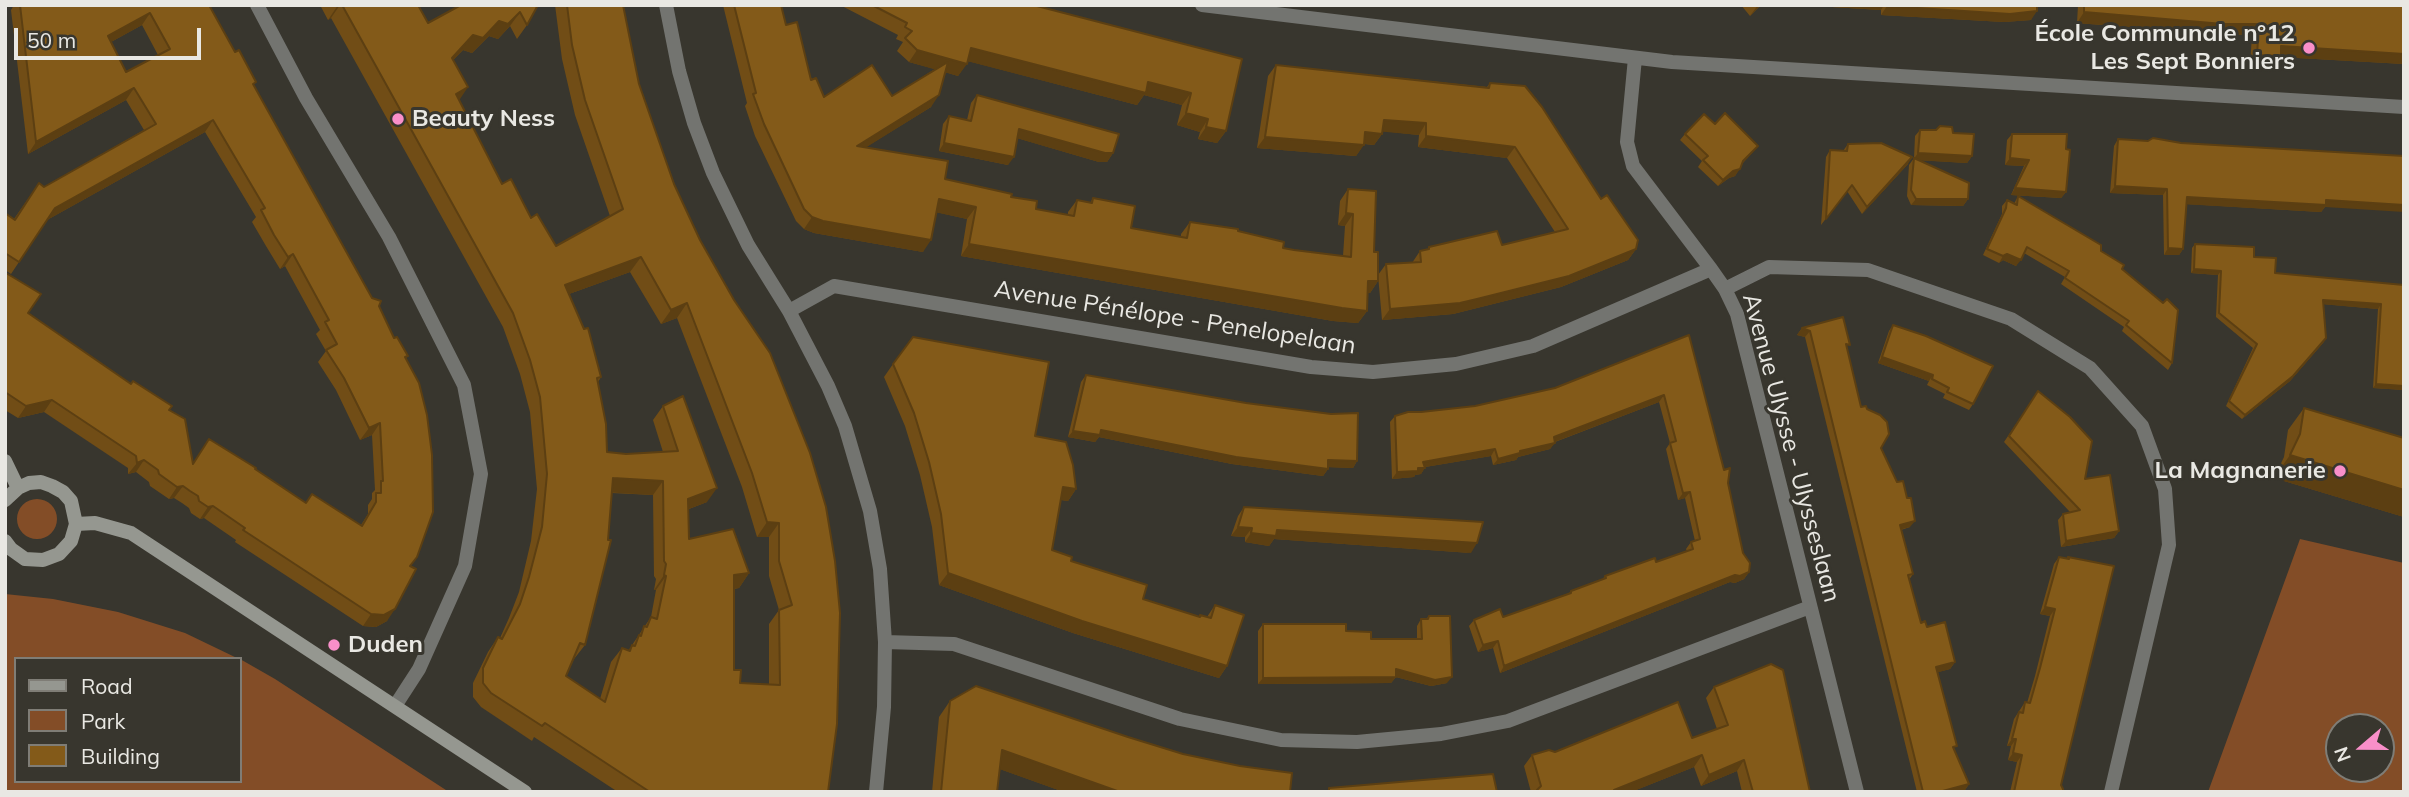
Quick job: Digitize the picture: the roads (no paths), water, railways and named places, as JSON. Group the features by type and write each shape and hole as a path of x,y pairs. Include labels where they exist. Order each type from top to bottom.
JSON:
{"street":[{"path":"257,5 306,98 389,237 464,385 481,474 465,566 419,669 395,706"},
{"path":"666,5 679,71 694,123 713,173 748,245 789,311 822,374 845,426 870,511 880,569 885,642 883,728 876,792"},
{"path":"1202,5 1635,58 1837,74 2404,107"},
{"name":"Avenue Ulysse - Ulysseslaan","path":"1635,58 1626,142 1633,166 1711,269 1725,289 1737,314 1857,792"},
{"path":"1725,289 1769,267 1868,270 2011,319 2090,368 2142,426 2162,476 2169,545 2111,792"},
{"name":"Avenue Pénélope - Penelopelaan","path":"789,311 834,286 1311,367 1373,372 1455,364 1533,346 1711,269"},
{"path":"5,461 18,488"},
{"path":"5,500 18,488 41,482 63,492 71,501 76,524 71,541 59,554 43,560 25,559 10,550 5,541"},
{"path":"76,524 95,523 131,533 525,792"},
{"path":"885,642 954,644 1180,719 1281,740 1357,742 1441,734 1508,721 1810,607"}],"place":[{"name":"École Communale n°12 Les Sept Bonniers","path":"2309,48"},
{"name":"Beauty Ness","path":"398,119"},
{"name":"La Magnanerie","path":"2340,471"},
{"name":"Duden","path":"334,645"}]}
